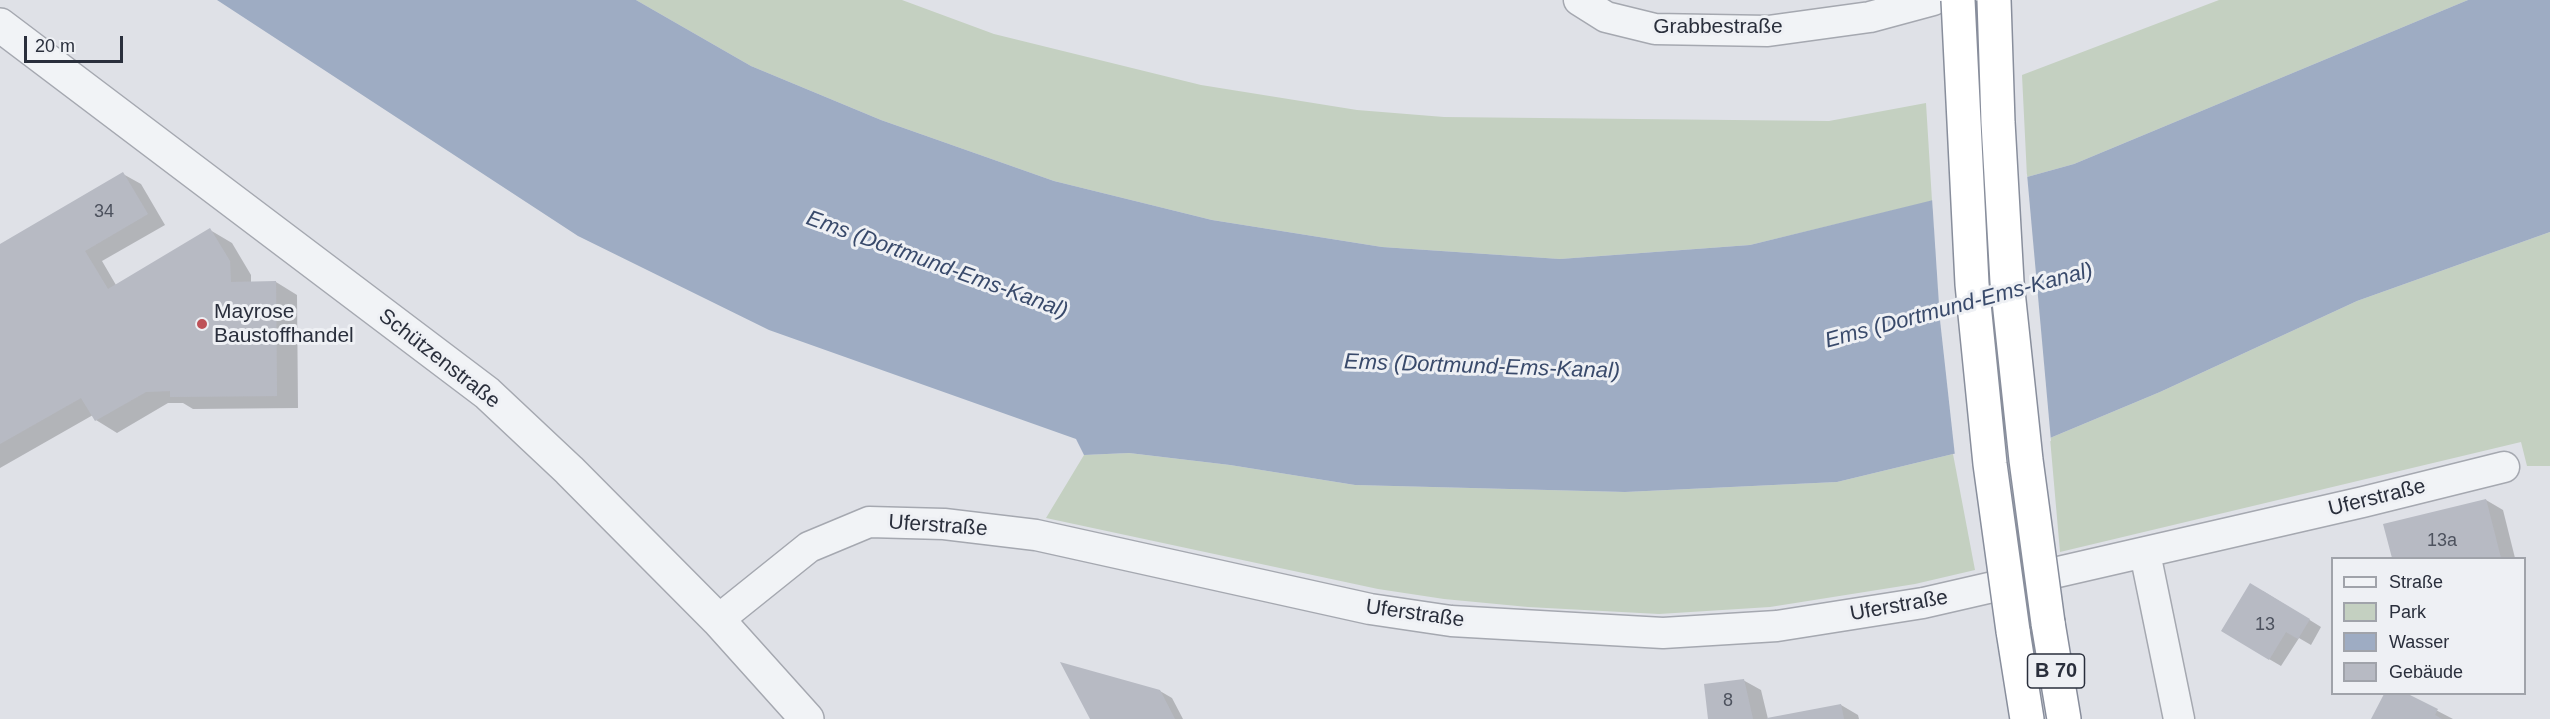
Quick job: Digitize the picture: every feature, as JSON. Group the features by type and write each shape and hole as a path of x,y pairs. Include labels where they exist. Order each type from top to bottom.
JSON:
{"highway":[{"name":"B 70","path":"1958,0 1972,284 1990,464 2027,719"},
{"name":"B 70","path":"1994,0 2007,282 2026,460 2048,623 2064,719"}],"street":[{"name":"Grabbestraße","path":"1579,0 1606,17 1655,29 1768,31 1870,17 1933,0"},
{"name":"Schützenstraße","path":"0,25 487,393 569,470 717,620 807,719"},
{"name":"Uferstraße","path":"717,620 809,547 869,522 944,524 1036,535 1370,609 1451,621 1663,633 1777,626 1883,611 2145,553 2504,466"},
{"path":"2145,553 2179,719"}],"green space":[{"path":"636,0 902,0 994,34 1201,85 1357,110 1444,117 1829,121 1926,103 1932,201 1750,245 1560,259 1382,247 1212,220 1054,181 881,120 751,66"},
{"path":"2219,0 2468,0 2074,164 2027,177 2022,75"},
{"path":"2550,232 2550,466 2527,466 2521,442 2060,552 2050,438 2160,392 2357,301"},
{"path":"1129,453 1230,465 1355,485 1625,492 1837,482 1953,454 1975,570 1915,584 1770,607 1659,614 1528,607 1444,599 1378,589 1046,518 1084,455"}],"water":[{"name":"Ems (Dortmund-Ems-Kanal)","path":"217,0 636,0 751,66 881,120 1054,181 1212,220 1382,247 1560,259 1750,245 2027,177 2074,164 2468,0 2550,0 2550,232 2357,301 2160,392 2050,438 1953,454 1837,482 1625,492 1355,485 1230,465 1129,453 1084,455 1076,439 769,330 578,236"}],"pier":[{"path":"2027,174 2051,441 1955,456 1940,320 1932,198"}],"building":[{"path":"123,172 148,214 85,251 108,289 210,228 230,261 231,282 276,281 277,396 170,397 170,391 146,392 95,421 81,398 0,444 0,244"},
{"path":"2486,499 2501,557 2392,557 2383,524"},
{"path":"2250,583 2310,619 2298,639 2286,632 2269,660 2221,631"},
{"path":"1060,662 1160,690 1175,719 1090,719"},
{"path":"1744,679 1753,719 1708,719 1704,684"},
{"path":"2383,695 2410,695 2438,709 2435,715 2442,719 2371,719"},
{"path":"1841,704 1844,719 1767,719 1767,718"}],"place":[{"name":"Mayrose Baustoffhandel","path":"202,324"}]}
